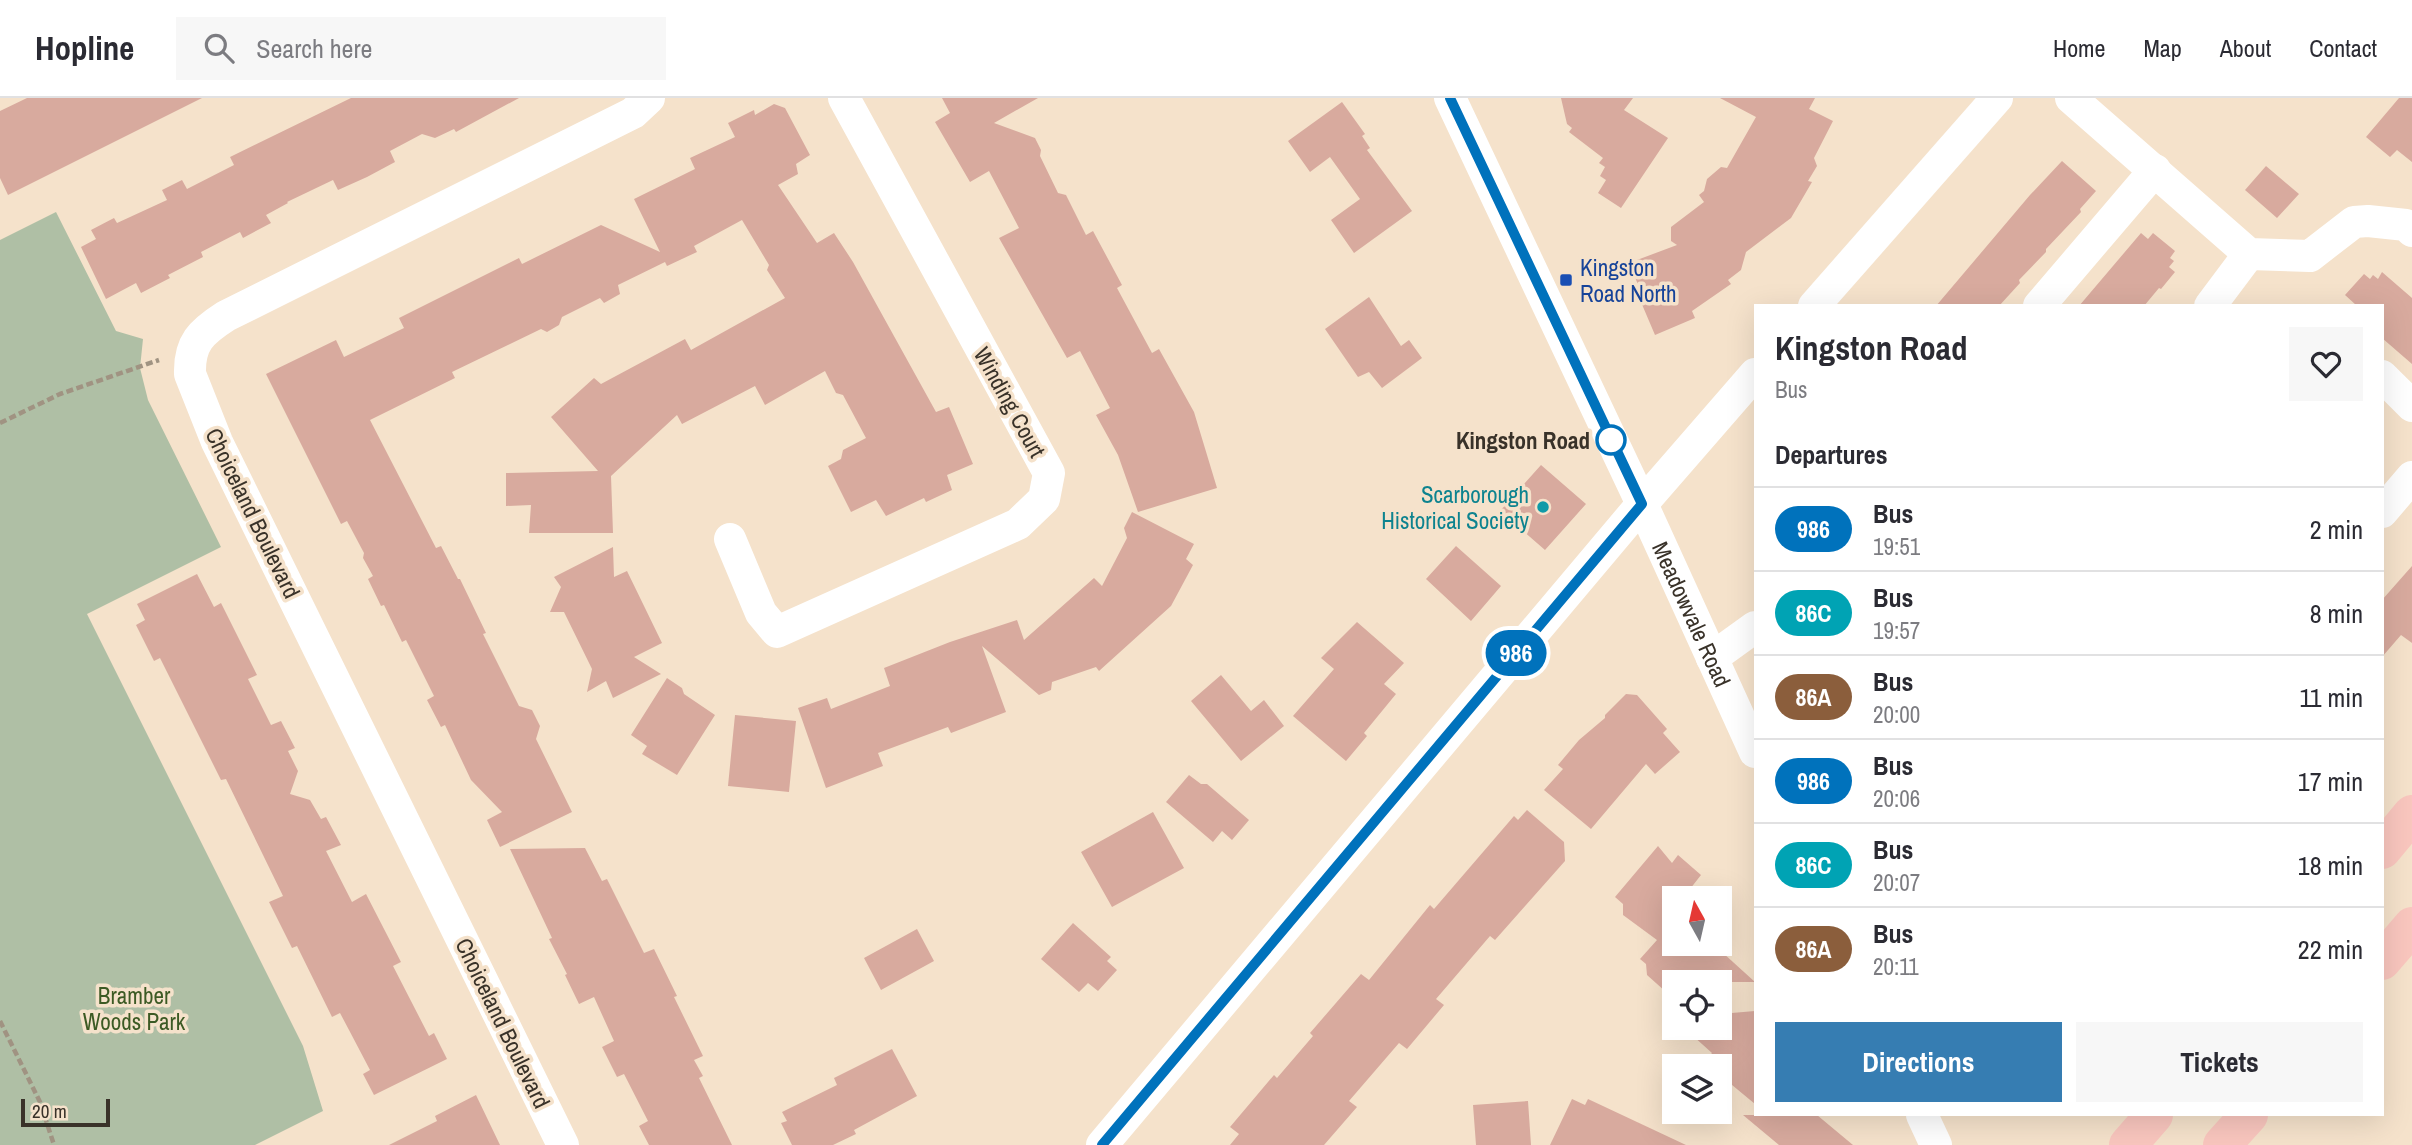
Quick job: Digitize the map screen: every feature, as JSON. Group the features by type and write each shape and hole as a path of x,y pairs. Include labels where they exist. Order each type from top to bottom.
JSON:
{"highway":[{"path":"2384,848 2412,814"},
{"path":"2384,959 2412,926"},
{"path":"2128,1145 2153,1116"},
{"path":"2222,1145 2248,1116"}],"street":[{"name":"Winding Court","path":"730,539 761,613 777,632 1018,524 1044,499 1049,473 844,98"},
{"name":"Meadowvale Road","path":"1450,98 1642,504 1754,750"},
{"path":"1816,304 1997,98"},
{"path":"2071,98 2249,254 2310,256 2354,222 2406,225 2412,230"},
{"path":"191,353 201,336 226,316 635,103"},
{"path":"2041,304 2155,170"},
{"path":"2212,304 2249,254"},
{"name":"Choiceland Boulevard","path":"191,353 190,374 217,442 563,1145"},
{"path":"1102,1145 1642,504 1754,375"},
{"path":"2384,378 2412,406"},
{"path":"2384,510 2412,477"},
{"path":"1712,657 1754,628"},
{"path":"1922,1116 1936,1145"}],"path":[{"path":"0,423 60,394 148,363 191,353"},
{"path":"0,1021 40,1102 54,1145"}],"green space":[{"name":"Bramber Woods Park","path":"56,212 116,331 143,339 140,368 148,400 221,547 87,614 303,1046 323,1111 255,1145 0,1145 0,240"}],"building":[{"path":"27,98 202,98 8,195 0,178 0,111"},
{"path":"351,98 519,98 456,132 454,129 435,138 422,134 390,151 395,162 367,177 338,190 333,180 266,215 271,223 243,238 240,232 201,252 203,257 168,275 170,278 141,293 136,283 106,299 81,247 96,239 91,230 114,218 117,223 167,200 162,190 182,180 187,189 234,165 230,157"},
{"path":"942,98 1038,98 994,123 1035,138 1041,150 1040,156 1058,193 1066,195 1086,235 1093,231 1122,285 1117,288 1152,353 1159,349 1194,412 1217,488 1138,512 1118,455 1096,415 1110,408 1080,351 1067,358 999,238 1019,228 989,171 970,182 935,122 950,113"},
{"path":"1561,98 1633,98 1624,110 1668,138 1621,208 1598,193 1606,180 1600,176 1605,167 1599,163 1603,158 1569,132 1572,128 1567,124"},
{"path":"1720,98 1815,98 1809,109 1833,121 1814,158 1817,166 1808,181 1812,182 1791,218 1746,252 1741,270 1728,280 1731,284 1692,311 1695,318 1655,335 1635,288 1639,287 1629,263 1677,245 1671,241 1671,227 1704,202 1699,195 1704,191 1707,179 1721,167 1727,168 1756,117"},
{"path":"2399,98 2412,98 2412,162 2397,150 2390,157 2366,137"},
{"path":"1342,102 1365,134 1362,136 1370,148 1367,150 1412,211 1354,253 1331,220 1360,199 1330,157 1310,172 1288,141"},
{"path":"774,104 785,108 810,155 796,164 798,174 778,185 817,243 834,233 853,262 936,412 949,407 973,464 947,475 952,490 926,502 924,498 886,516 876,500 851,512 828,466 841,459 843,450 866,438 843,395 836,393 825,371 765,405 755,386 682,424 677,415 611,476 613,533 529,533 531,505 506,506 506,473 598,471 551,417 594,378 601,384 685,339 691,350 785,298 767,270 769,265 742,220 694,246 697,252 667,266 665,262 618,285 620,294 604,303 600,298 562,317 559,325 547,332 541,329 452,372 455,378 370,420 436,548 441,546 460,579 486,633 483,634 519,706 532,710 540,726 536,739 572,812 500,847 487,820 502,812 471,780 445,725 441,727 427,700 434,696 406,640 402,642 368,579 373,576 363,558 364,553 347,521 341,524 266,374 336,340 344,357 404,328 399,318 519,258 522,264 601,225 660,252 634,199 695,169 690,158 735,137 728,123 754,110 755,115"},
{"path":"2062,161 2096,191 2001,304 1938,304"},
{"path":"2266,166 2299,194 2277,218 2245,190"},
{"path":"2141,233 2148,239 2153,233 2175,251 2170,258 2174,261 2169,267 2175,272 2146,304 2081,304"},
{"path":"2382,272 2412,298 2412,364 2384,340 2384,304 2355,304 2345,295 2364,274 2370,279 2373,275 2378,279"},
{"path":"1369,297 1401,346 1409,340 1422,358 1382,388 1369,372 1358,377 1325,329"},
{"name":"Scarborough Historical Society","path":"1541,465 1586,504 1545,550 1500,511"},
{"path":"1132,512 1194,544 1186,559 1193,565 1171,606 1099,671 1096,667 1052,682 1051,690 1039,695 982,646 1006,712 951,733 948,727 878,753 883,766 826,788 798,708 827,698 831,709 890,686 884,668 1017,620 1024,640 1094,578 1102,586 1127,538 1124,528"},
{"path":"1456,546 1501,586 1471,621 1426,579"},
{"path":"613,547 614,577 627,571 662,643 634,657 661,674 613,698 606,681 587,692 592,669 564,612 550,612 561,587 554,577"},
{"path":"2412,566 2412,643 2401,635 2384,655 2384,598"},
{"path":"197,574 214,607 221,603 257,675 248,679 271,725 281,721 295,748 288,751 298,771 290,794 310,800 321,819 326,817 341,845 326,851 352,902 366,894 401,962 393,966 429,1036 434,1033 447,1059 374,1095 363,1074 370,1070 340,1013 332,1017 297,946 292,948 269,902 283,896 226,779 221,780 160,658 154,661 136,625 145,620 137,604"},
{"path":"1357,622 1404,663 1384,684 1396,694 1364,733 1367,736 1346,761 1293,716 1334,669 1321,658"},
{"path":"1221,675 1251,711 1264,700 1284,726 1241,761 1191,701"},
{"path":"667,678 682,688 684,694 715,715 677,775 642,754 647,746 631,735"},
{"path":"1626,694 1637,695 1667,729 1663,733 1680,752 1655,774 1646,764 1591,829 1544,790 1563,769 1558,765 1579,740 1605,718"},
{"path":"735,715 796,721 789,792 728,786"},
{"path":"1189,775 1201,784 1207,784 1249,820 1232,840 1222,831 1213,842 1166,802"},
{"path":"1527,810 1564,842 1565,861 1495,940 1490,936 1436,999 1444,1005 1407,1049 1399,1043 1349,1101 1357,1107 1324,1145 1230,1145 1239,1134 1230,1127 1274,1075 1277,1078 1313,1036 1310,1033 1361,974 1369,980 1430,905 1434,909 1514,816 1518,820"},
{"path":"1153,812 1184,868 1112,907 1081,852"},
{"path":"1658,846 1672,863 1678,855 1701,875 1692,886 1662,886 1662,956 1726,956 1754,982 1732,982 1732,970 1662,970 1662,988 1647,975 1646,964 1640,959 1657,940 1623,915 1623,904 1615,897"},
{"path":"585,848 602,881 607,879 644,953 654,949 703,1056 694,1060 703,1076 699,1078 732,1145 649,1145 639,1126 648,1121 624,1074 617,1077 602,1047 614,1041 594,997 579,1004 549,939 552,938 510,849"},
{"path":"1073,923 1111,957 1107,961 1117,970 1098,991 1088,983 1079,992 1041,959"},
{"path":"917,929 934,961 881,990 864,958"},
{"path":"1754,1011 1754,1103 1732,1085 1732,1054 1712,1053 1698,1040 1732,1040 1732,1013"},
{"path":"892,1049 917,1096 854,1130 856,1134 833,1145 792,1145 781,1123 787,1121 782,1112 837,1085 834,1078"},
{"path":"476,1095 500,1145 389,1145 437,1121 435,1116"},
{"path":"1572,1099 1585,1105 1588,1099 1686,1145 1550,1145"},
{"path":"1528,1101 1531,1145 1476,1145 1473,1105"},
{"path":"1743,1115 1818,1116 1853,1145 1779,1145"}],"bus line":[{"name":"986","path":"1102,1145 1642,504 1450,98"}],"place":[{"name":"Kingston Road North","path":"1566,280"},
{"name":"Kingston Road","path":"1611,440"},
{"name":"Scarborough Historical Society","path":"1543,507"}]}
